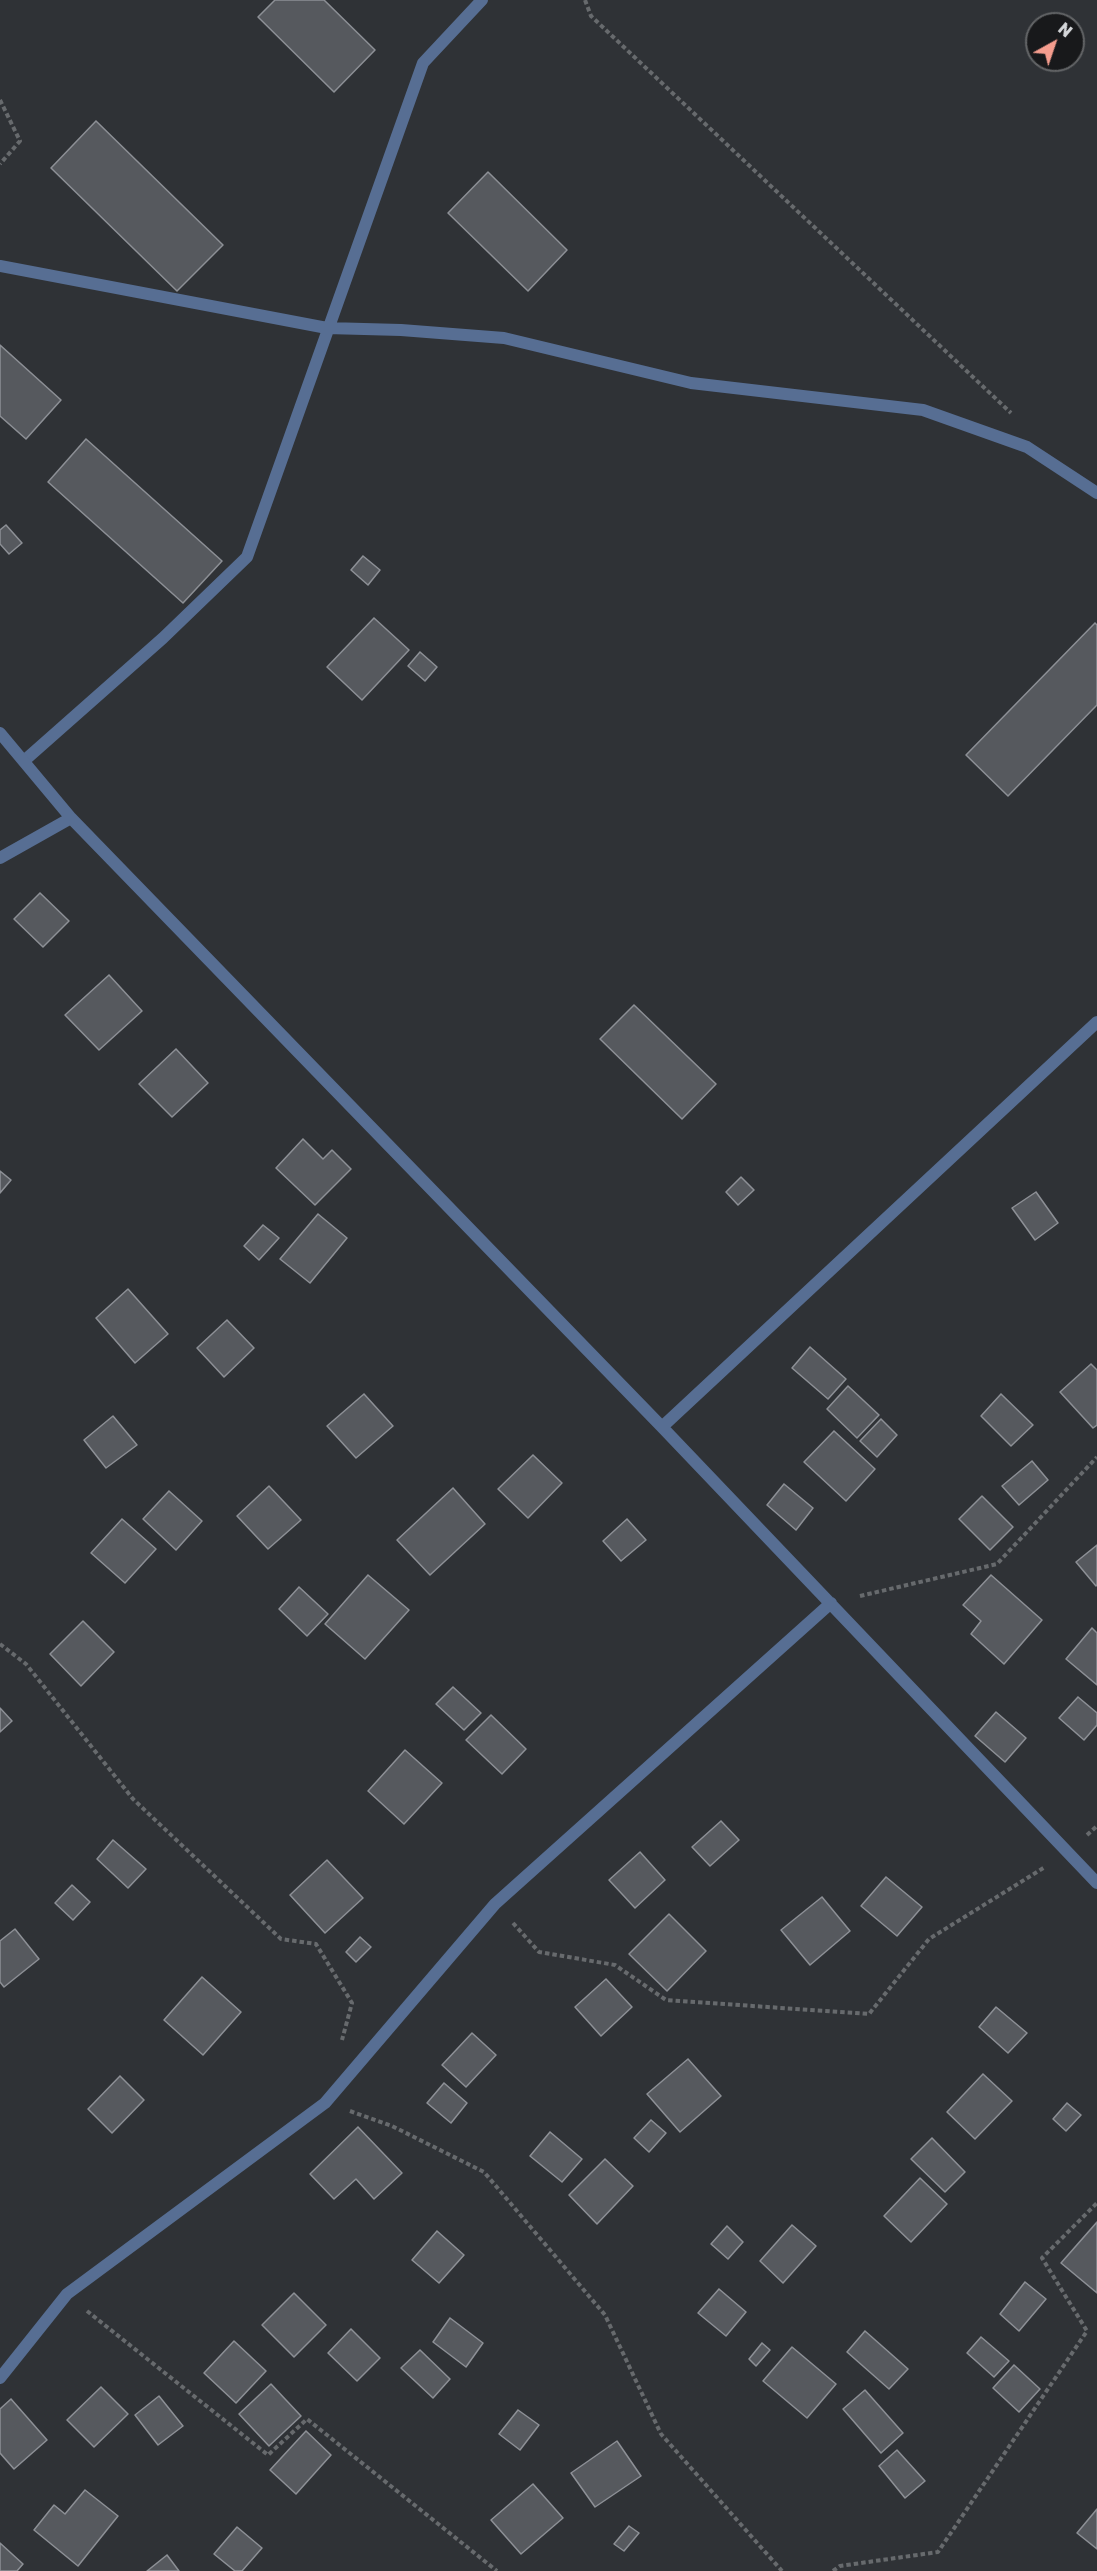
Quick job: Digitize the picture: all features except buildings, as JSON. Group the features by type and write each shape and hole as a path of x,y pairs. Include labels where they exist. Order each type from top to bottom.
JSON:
{"street":[{"path":"25,760 164,638 247,557 423,63 482,0"},
{"path":"0,266 327,328 401,330 504,338 691,383 923,410 1027,447 1097,494"},
{"path":"0,733 25,760 71,818 662,1427 1097,1883"},
{"path":"0,858 71,818"},
{"path":"662,1427 1097,1022"},
{"path":"0,2378 67,2294 325,2103 495,1904 831,1603"}],"path":[{"path":"585,0 591,16 1017,418"},
{"path":"0,100 20,141 0,164"},
{"path":"831,1603 997,1564 1097,1457"},
{"path":"0,1644 26,1664 133,1799 282,1939 316,1944 352,2003 340,2048"},
{"path":"495,1904 539,1952 615,1965 666,2000 869,2014 928,1938 1068,1853 1097,1826"},
{"path":"325,2103 392,2126 484,2172 605,2315 661,2434 782,2571"},
{"path":"833,2571 840,2566 938,2552 1088,2331 1042,2258 1097,2203"},
{"path":"67,2294 268,2455 307,2419 497,2571"}]}
